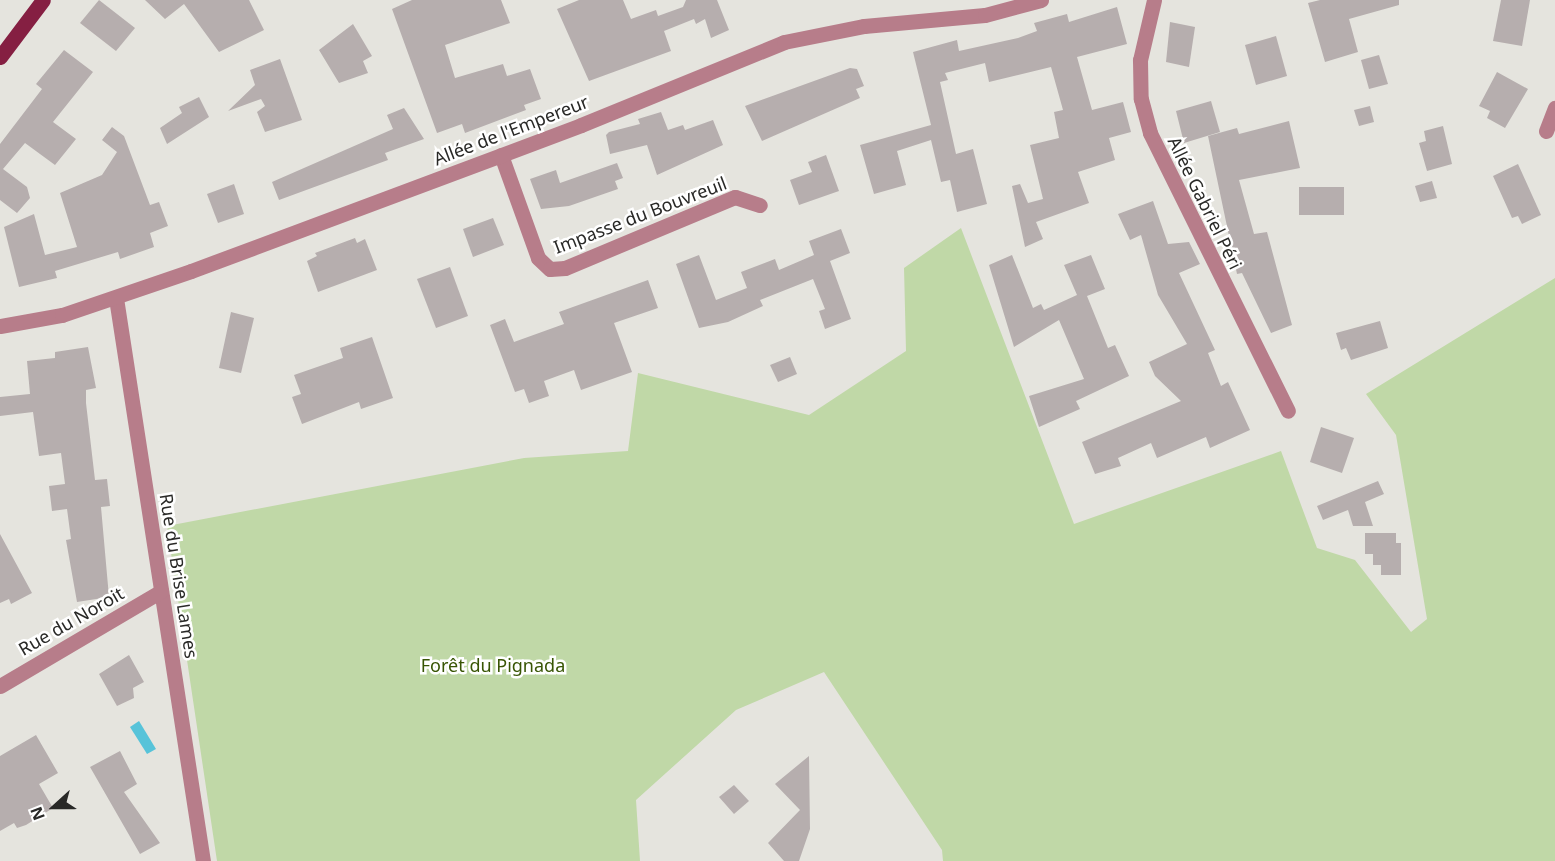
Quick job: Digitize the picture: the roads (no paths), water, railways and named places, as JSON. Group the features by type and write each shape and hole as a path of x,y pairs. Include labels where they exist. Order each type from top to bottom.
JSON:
{"main road":[{"path":"0,57 43,0"}],"street":[{"name":"Allée de l'Empereur","path":"0,326 26,325 116,298 501,155 784,42 864,26 985,15 1041,0"},
{"name":"Allée Gabriel Péri","path":"1154,0 1140,60 1141,99 1150,134 1288,411"},
{"path":"1546,131 1555,108"},
{"name":"Impasse du Bouvreuil","path":"501,155 538,258 550,269 565,268 735,197 760,205"},
{"name":"Rue du Brise Lames","path":"116,298 203,861"},
{"name":"Rue du Noroit","path":"0,686 161,591"}],"water":[{"path":"139,721 156,749 147,754 130,727"}],"park label":[{"name":"Forêt du Pignada","path":"493,665"}]}
